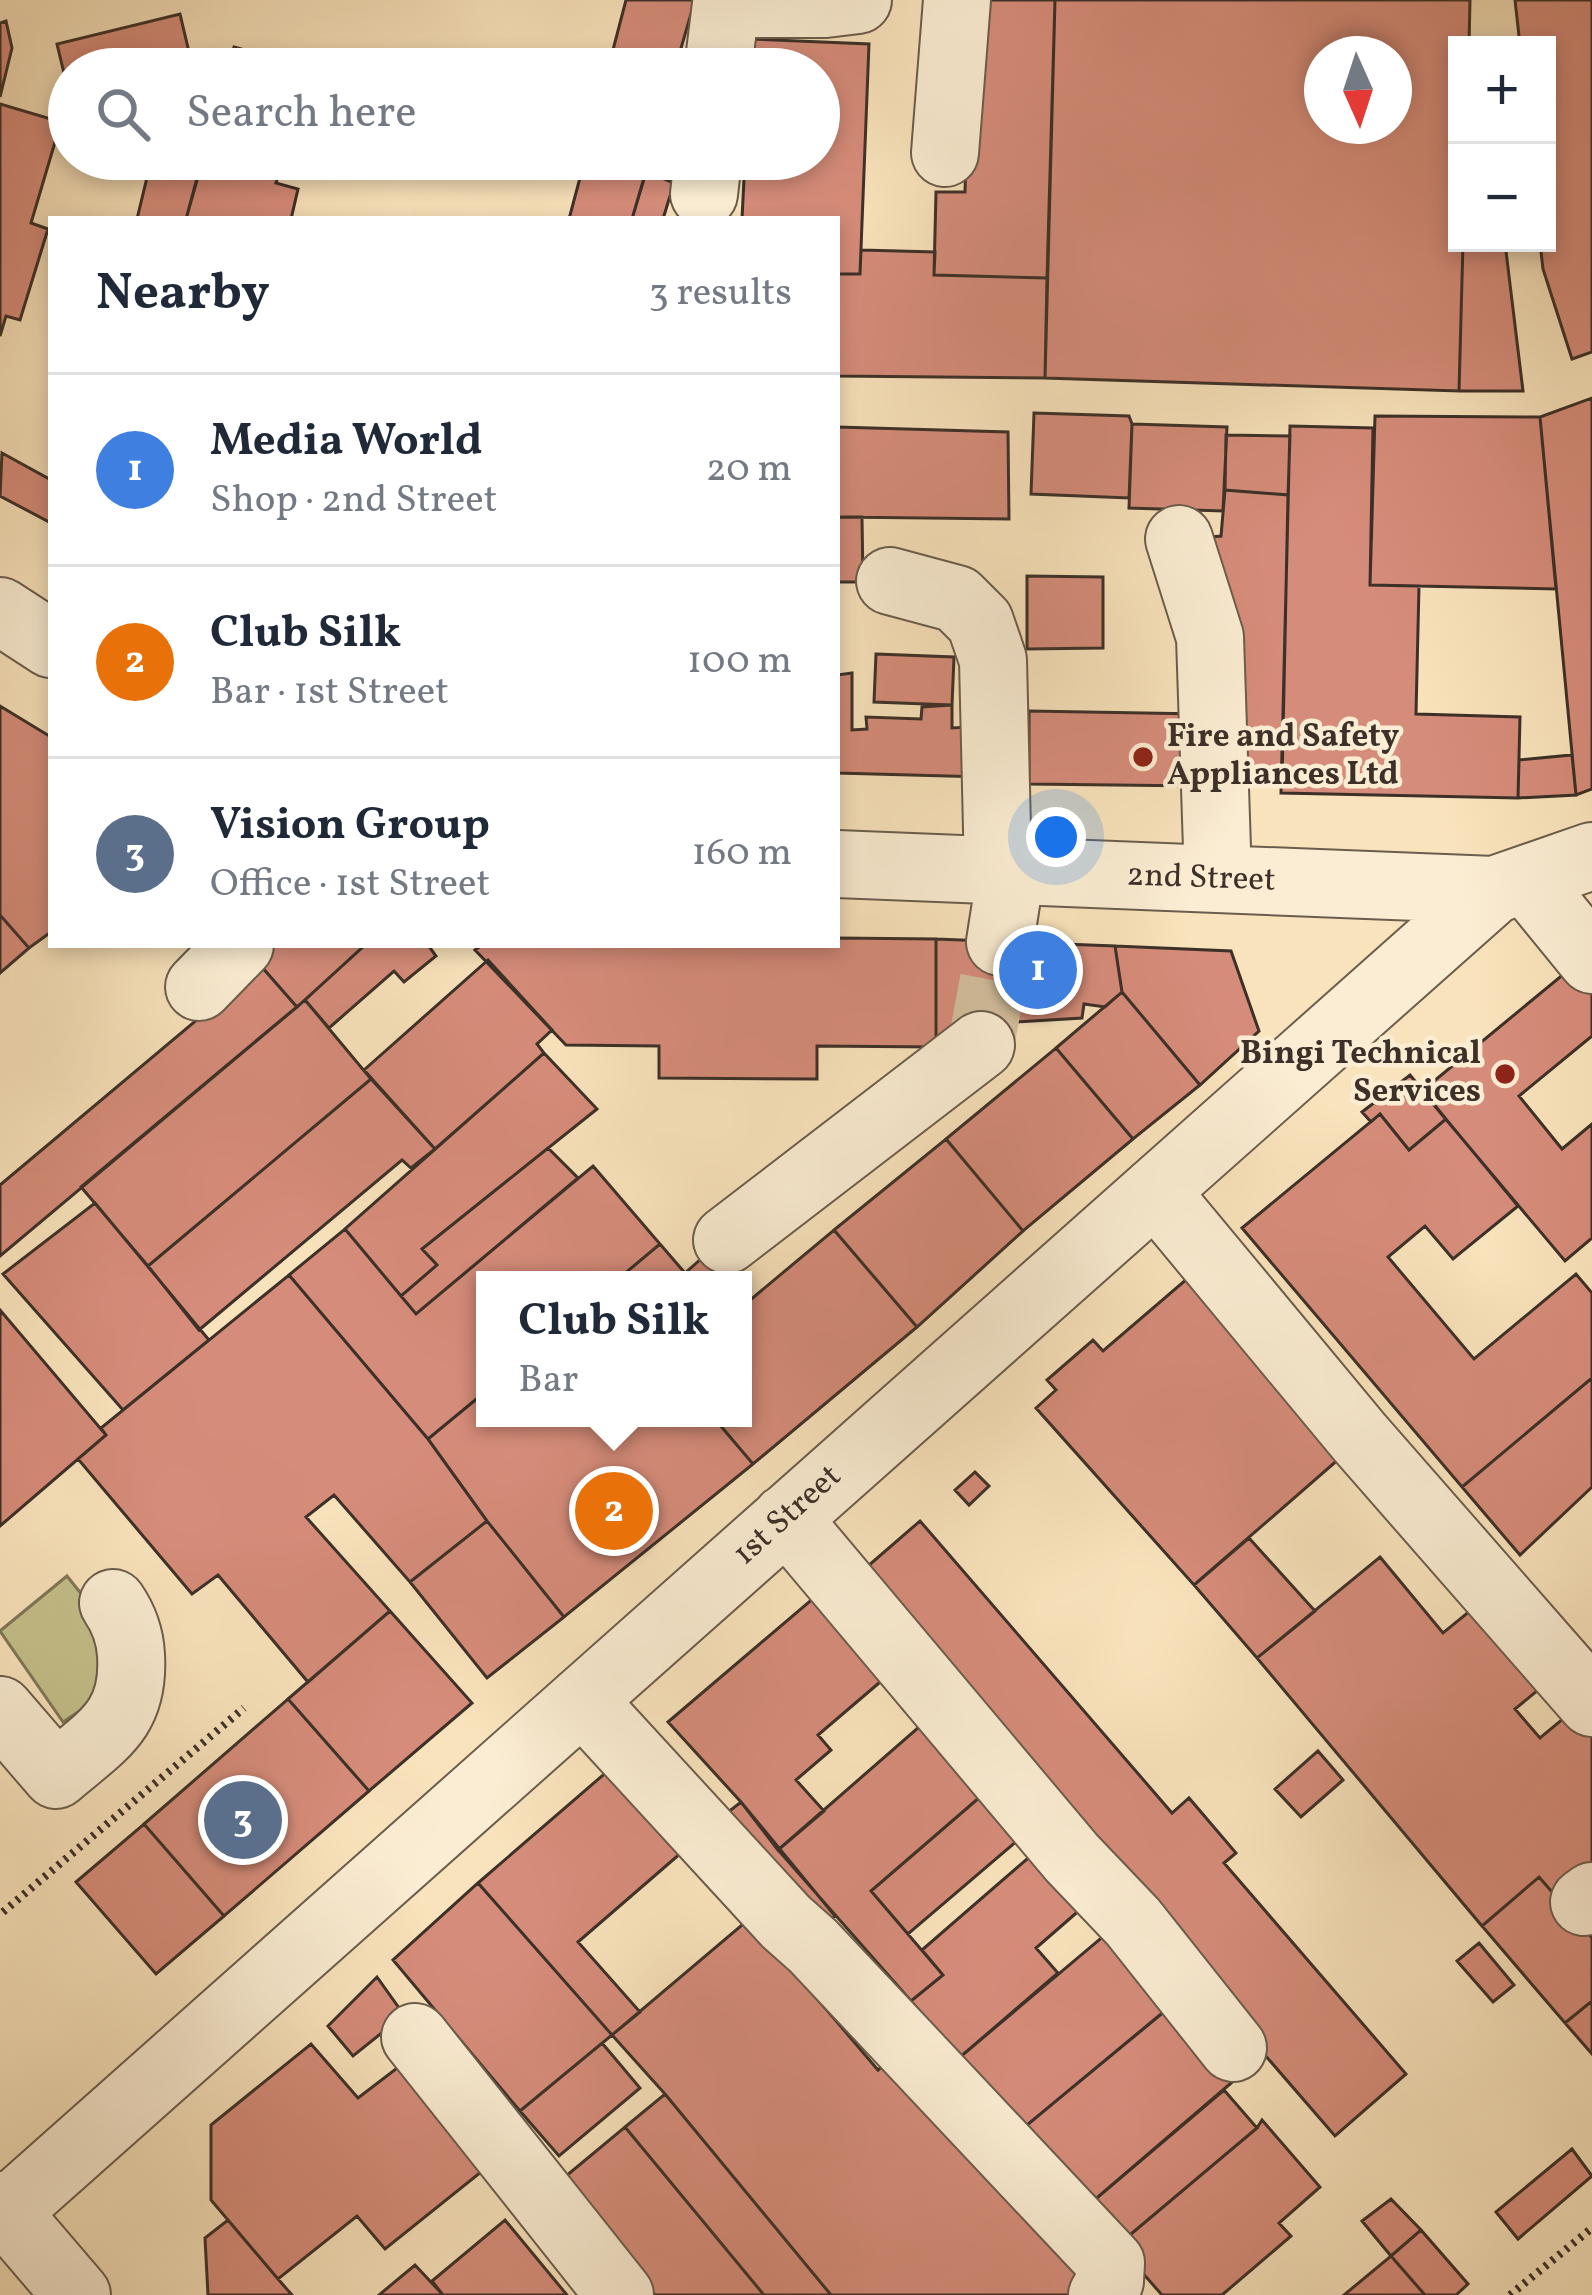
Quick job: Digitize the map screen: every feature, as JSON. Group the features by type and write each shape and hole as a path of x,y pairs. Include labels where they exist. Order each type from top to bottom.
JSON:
{"street":[{"path":"721,48 726,4 858,0"},
{"path":"945,152 956,0"},
{"path":"1179,539 1210,638 1218,879"},
{"path":"890,581 957,598 980,622 993,660 1004,872 1000,941"},
{"path":"0,611 48,642"},
{"name":"1st Street","path":"3,2208 1163,1184 1510,884 1592,856"},
{"name":"2nd Street","path":"840,865 1510,884"},
{"path":"1510,884 1592,960"},
{"path":"727,1240 981,1045"},
{"path":"1163,1184 1592,1660"},
{"path":"1163,1184 1360,1438 1592,1703"},
{"path":"786,1518 1072,1858 1133,1922 1233,2048"},
{"path":"0,1710 56,1775 115,1723 127,1705 133,1677 123,1617 112,1603"},
{"path":"582,1700 1111,2264 1110,2281 1102,2295"},
{"path":"415,2037 620,2295"},
{"path":"3,2208 76,2295"}],"path":[{"path":"3,1912 244,1708"},
{"path":"1510,2295 1592,2228"}],"shaded area":[{"path":"67,1576 102,1620 100,1686 87,1706 63,1722 0,1631"}],"building":[{"path":"626,0 695,0 681,48 613,48"},
{"path":"970,0 1055,0 1047,278 934,275 936,192 965,192"},
{"path":"1055,0 1470,0 1469,36 1448,36 1448,252 1463,252 1459,391 1045,378"},
{"path":"1515,0 1592,0 1592,352 1572,359 1541,252 1556,252 1556,36 1519,36"},
{"path":"180,14 188,48 58,48 57,44"},
{"path":"6,21 12,48 0,97 0,23"},
{"path":"750,39 869,44 860,274 840,274 840,216 742,216 744,180 840,180 840,48 749,48"},
{"path":"0,104 48,118 48,166 31,223 48,229 20,320 6,316 0,336"},
{"path":"146,180 197,180 187,216 138,216"},
{"path":"197,180 277,180 298,189 292,216 187,216"},
{"path":"579,180 644,180 633,216 570,216"},
{"path":"643,180 674,183 664,216 633,216"},
{"path":"861,250 935,252 934,275 1047,278 1045,378 840,376 840,274 860,274"},
{"path":"1463,252 1506,252 1523,391 1459,391"},
{"path":"1592,398 1592,789 1576,795 1540,417"},
{"path":"1034,413 1129,416 1129,498 1031,494"},
{"path":"1375,416 1540,417 1556,589 1370,585"},
{"path":"1132,424 1227,427 1223,511 1129,508"},
{"path":"1290,426 1373,428 1370,585 1419,586 1416,714 1520,717 1518,798 1281,793"},
{"path":"840,427 1008,432 1009,519 840,517"},
{"path":"1226,435 1290,436 1288,495 1225,490"},
{"path":"2,453 48,478 48,521 0,496"},
{"path":"1225,490 1288,495 1282,783 1222,785 1209,537 1221,536"},
{"path":"840,517 862,517 863,582 840,582"},
{"path":"1027,576 1103,577 1103,648 1027,649"},
{"path":"876,654 954,657 952,705 874,702"},
{"path":"852,673 852,730 867,729 866,717 921,719 922,707 952,705 952,728 985,726 984,777 840,773 840,675"},
{"path":"0,706 48,735 48,934 29,948 0,915"},
{"path":"1029,711 1201,714 1199,786 1029,784"},
{"path":"1572,755 1576,795 1518,798 1519,760"},
{"path":"0,915 29,948 0,973"},
{"path":"840,938 936,939 936,1047 817,1046 817,1079 659,1078 659,1046 566,1045 475,950 840,948"},
{"path":"936,939 1115,946 1122,992 1105,1007 1084,1004 1082,1018 999,1023 936,1047"},
{"path":"1115,946 1231,951 1259,1031 1200,1085 1122,992"},
{"path":"258,948 362,948 297,1007 261,966"},
{"path":"362,948 430,948 436,956 404,982 394,971 329,1028 305,1000"},
{"path":"488,960 552,1030 537,1044 544,1053 435,1149 364,1070"},
{"path":"261,966 297,1007 0,1256 0,1185"},
{"path":"1571,968 1592,994 1592,1036 1519,1096 1562,1149 1592,1124 1592,1238 1565,1261 1422,1091"},
{"path":"1122,992 1200,1085 1133,1139 1056,1048"},
{"path":"305,1000 371,1079 148,1266 81,1187"},
{"path":"1056,1048 1133,1139 1023,1231 946,1139"},
{"path":"544,1053 597,1109 422,1249 437,1265 401,1296 345,1229"},
{"path":"1410,1075 1446,1119 1409,1150 1380,1114 1371,1122 1362,1112"},
{"path":"371,1079 435,1149 411,1168 402,1160 199,1330 148,1266"},
{"path":"1380,1114 1409,1150 1446,1119 1518,1206 1453,1259 1425,1226 1388,1257 1474,1359 1576,1274 1592,1293 1592,1378 1462,1487 1242,1228"},
{"path":"946,1139 1023,1231 917,1327 834,1230"},
{"path":"548,1148 578,1178 416,1314 401,1296 437,1265 422,1249"},
{"path":"593,1166 660,1244 628,1271 476,1271 476,1399 428,1439 289,1275 345,1229 416,1314"},
{"path":"95,1203 209,1340 123,1410 3,1274"},
{"path":"834,1230 917,1327 753,1464 722,1427 752,1427 752,1298"},
{"path":"660,1244 683,1271 628,1271"},
{"path":"702,1258 714,1271 687,1271"},
{"path":"1195,1272 1340,1458 1194,1585 1036,1408 1056,1390 1047,1380 1093,1340 1103,1351"},
{"path":"289,1275 428,1439 487,1521 410,1582 334,1495 306,1517 390,1611 308,1682 218,1575 192,1594 78,1459 106,1435 101,1428"},
{"path":"0,1310 106,1435 0,1526"},
{"path":"1592,1378 1592,1487 1520,1555 1462,1487"},
{"path":"476,1399 476,1427 722,1427 753,1464 564,1617 428,1439"},
{"path":"975,1472 989,1486 969,1505 955,1490"},
{"path":"487,1521 564,1617 487,1678 410,1582"},
{"path":"920,1521 1172,1813 1189,1798 1236,1853 1224,1863 1406,2074 1335,2136 853,1579"},
{"path":"1249,1538 1315,1611 1257,1658 1194,1585"},
{"path":"1380,1557 1443,1633 1487,1597 1554,1677 1515,1709 1540,1738 1582,1703 1592,1714 1592,1876 1561,1902 1539,1877 1482,1926 1257,1658"},
{"path":"816,1596 886,1677 818,1735 831,1750 796,1780 824,1811 778,1850 668,1722"},
{"path":"390,1611 472,1703 369,1791 288,1699"},
{"path":"288,1699 369,1791 224,1916 144,1824"},
{"path":"927,1720 980,1797 871,1891 943,1975 911,2001 778,1850"},
{"path":"1318,1751 1343,1780 1301,1817 1275,1789"},
{"path":"617,1763 689,1846 578,1942 640,2012 612,2035 478,1883"},
{"path":"980,1797 1017,1841 908,1934 871,1891"},
{"path":"741,1802 835,1916 808,1938 714,1823"},
{"path":"144,1824 224,1916 156,1974 76,1882"},
{"path":"1034,1853 1082,1908 1036,1948 1058,1973 959,2058 911,2001 943,1975 922,1950"},
{"path":"1539,1877 1592,1938 1592,2001 1565,2023 1482,1926"},
{"path":"478,1883 612,2035 520,2111 393,1960"},
{"path":"749,1919 878,2070 894,2056 1094,2291 1089,2295 831,2295 612,2035"},
{"path":"1119,1923 1182,1997 1021,2130 959,2058"},
{"path":"1479,1943 1514,1985 1493,2002 1457,1961"},
{"path":"377,1977 404,2015 353,2056 328,2026"},
{"path":"1592,2001 1592,2054 1565,2023"},
{"path":"1173,2004 1237,2078 1085,2208 1021,2130"},
{"path":"602,2043 640,2088 559,2156 520,2111"},
{"path":"311,2044 358,2098 405,2062 491,2164 385,2249 357,2216 278,2279 211,2200 211,2125"},
{"path":"1224,2090 1257,2128 1118,2245 1085,2208"},
{"path":"665,2094 831,2295 764,2295 625,2127"},
{"path":"1262,2120 1320,2187 1279,2223 1291,2236 1222,2295 1162,2295 1118,2245"},
{"path":"625,2127 764,2295 655,2295 560,2181"},
{"path":"1572,2149 1592,2176 1518,2239 1496,2212"},
{"path":"1391,2199 1421,2230 1391,2256 1362,2221"},
{"path":"228,2220 292,2295 208,2295 205,2238"},
{"path":"505,2220 567,2295 443,2295 432,2281"},
{"path":"1421,2230 1468,2284 1456,2295 1425,2295 1391,2256"},
{"path":"1391,2256 1425,2295 1344,2295"},
{"path":"415,2265 443,2295 379,2295"}],"tunnel":[{"path":"981,1045 1000,942"}],"place":[{"name":"Fire and Safety Appliances Ltd","path":"1143,757"},
{"name":"Media World","path":"1038,970"},
{"name":"Bingi Technical Services","path":"1505,1074"},
{"name":"Club Silk","path":"614,1511"},
{"name":"Vision Group","path":"243,1820"}]}
